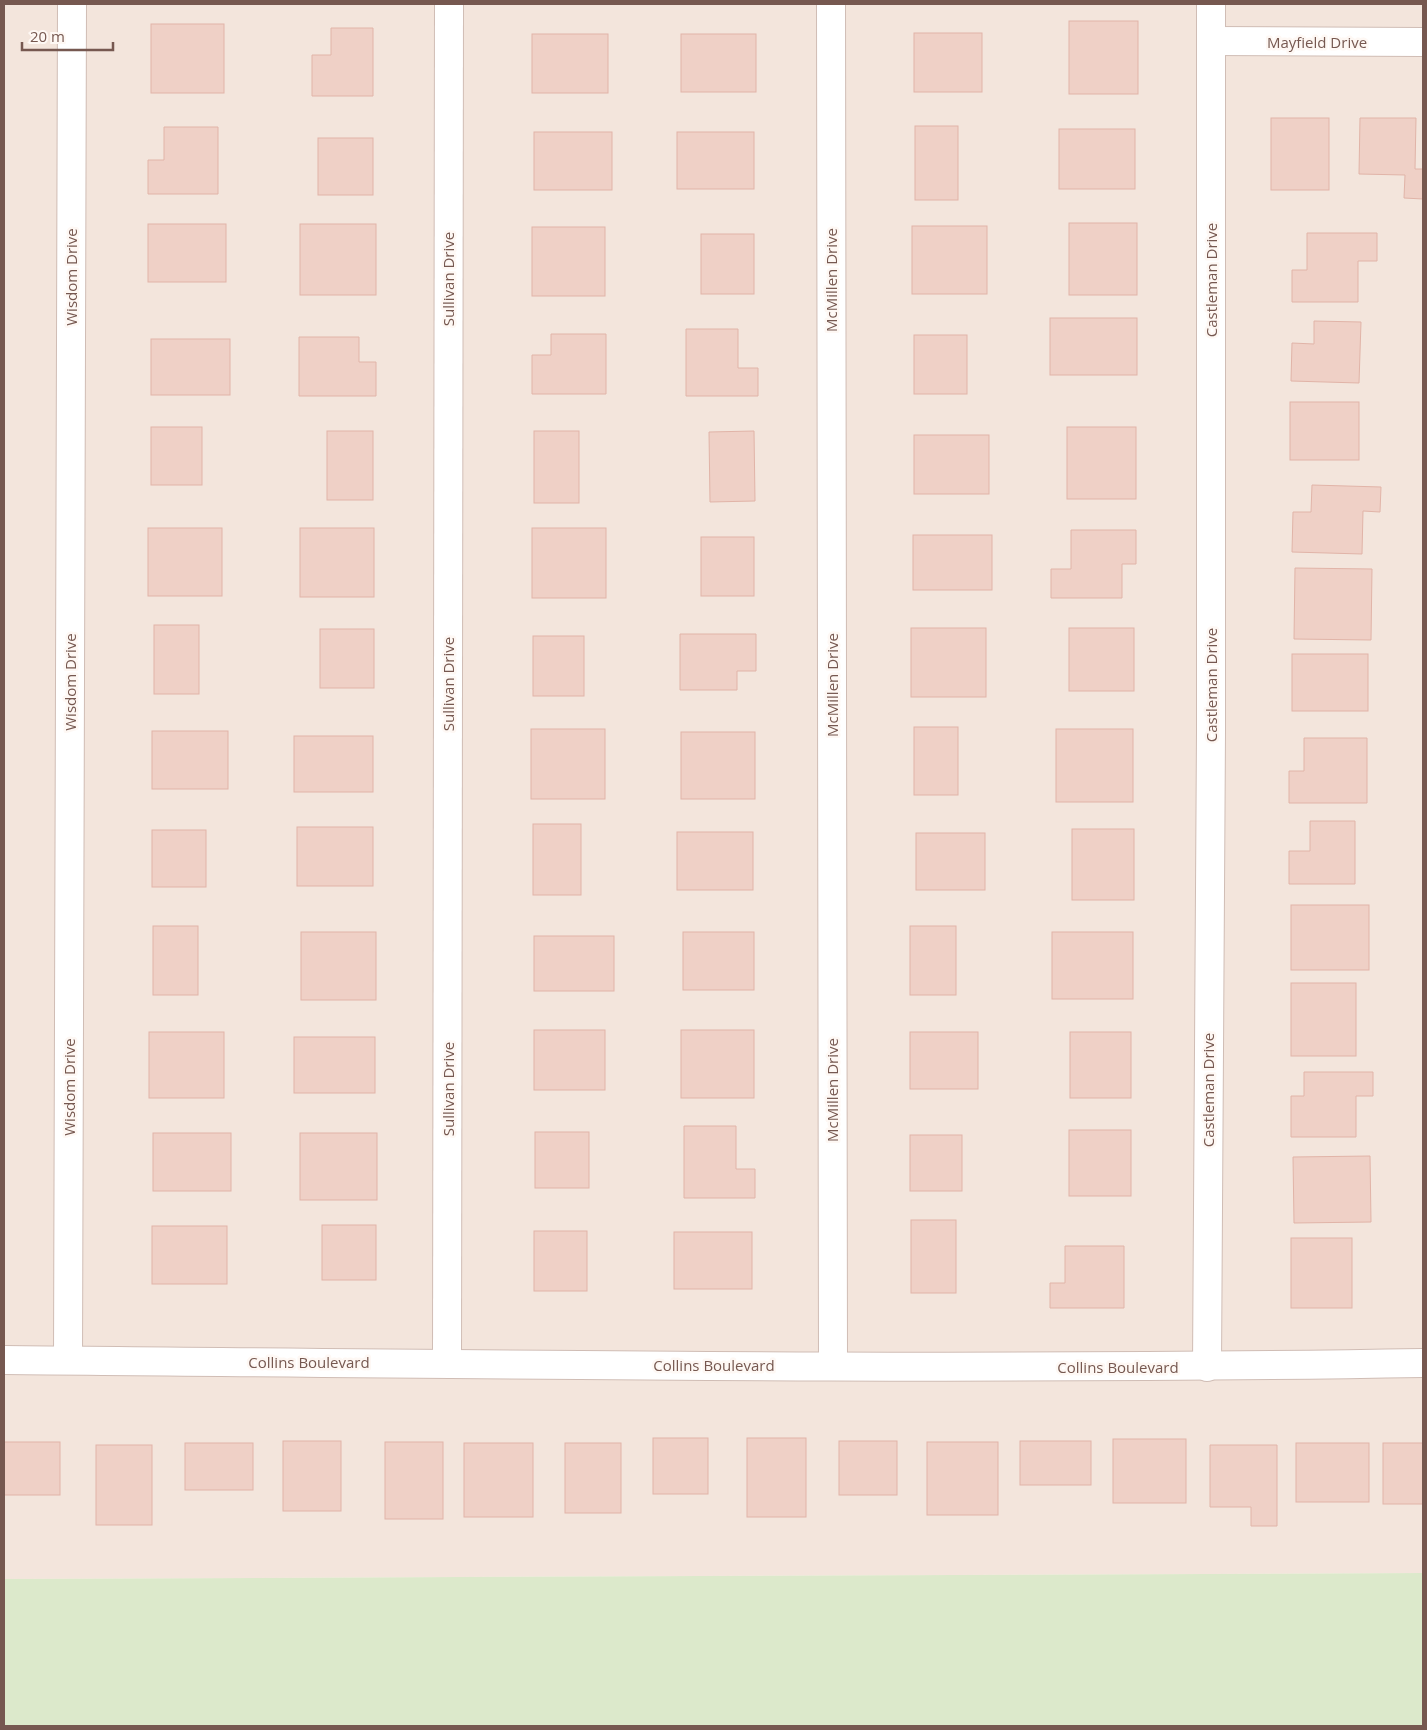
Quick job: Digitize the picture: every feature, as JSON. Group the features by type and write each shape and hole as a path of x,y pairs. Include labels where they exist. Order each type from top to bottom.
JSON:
{"street":[{"name":"Wisdom Drive","path":"68,1360 72,4"},
{"name":"Sullivan Drive","path":"447,1363 448,4"},
{"name":"McMillen Drive","path":"831,4 832,1366"},
{"name":"Castleman Drive","path":"1207,1367 1211,712 1211,4"},
{"name":"Mayfield Drive","path":"1211,41 1423,42"},
{"name":"Collins Boulevard","path":"4,1360 832,1366 1207,1367 1423,1364"}],"shaded area":[{"path":"4,4 1423,4 1423,1573 4,1579"}],"green space":[{"path":"1423,1573 1423,1726 4,1726 4,1579"}],"building":[{"path":"1069,21 1138,21 1138,94 1069,94"},
{"path":"151,24 224,24 224,93 151,93"},
{"path":"331,28 373,28 373,96 312,96 312,55 331,55"},
{"path":"914,33 982,33 982,92 914,92"},
{"path":"532,34 608,34 608,93 532,93"},
{"path":"681,34 756,34 756,92 681,92"},
{"path":"1271,118 1329,118 1329,190 1271,190"},
{"path":"1360,118 1416,118 1415,169 1423,169 1423,199 1404,198 1405,175 1359,174"},
{"path":"915,126 958,126 958,200 915,200"},
{"path":"164,127 218,127 218,194 148,194 148,160 164,160"},
{"path":"1059,129 1135,129 1135,189 1059,189"},
{"path":"534,132 612,132 612,190 534,190"},
{"path":"677,132 754,132 754,189 677,189"},
{"path":"318,138 373,138 373,195 318,195"},
{"path":"1069,223 1137,223 1137,295 1069,295"},
{"path":"148,224 226,224 226,282 148,282"},
{"path":"300,224 376,224 376,295 300,295"},
{"path":"912,226 987,226 987,294 912,294"},
{"path":"532,227 605,227 605,296 532,296"},
{"path":"1307,233 1377,233 1377,261 1358,261 1358,302 1292,302 1292,270 1307,270"},
{"path":"701,234 754,234 754,294 701,294"},
{"path":"1050,318 1137,318 1137,375 1050,375"},
{"path":"1314,321 1361,322 1359,383 1291,381 1292,343 1314,344"},
{"path":"686,329 738,329 738,368 758,368 758,396 686,396"},
{"path":"551,334 606,334 606,394 532,394 532,355 551,355"},
{"path":"914,335 967,335 967,394 914,394"},
{"path":"299,337 359,337 359,362 376,362 376,396 299,396"},
{"path":"151,339 230,339 230,395 151,395"},
{"path":"1290,402 1359,402 1359,460 1290,460"},
{"path":"151,427 202,427 202,485 151,485"},
{"path":"1067,427 1136,427 1136,499 1067,499"},
{"path":"327,431 373,431 373,500 327,500"},
{"path":"534,431 579,431 579,503 534,503"},
{"path":"754,431 755,501 710,502 709,432"},
{"path":"914,435 989,435 989,494 914,494"},
{"path":"1312,485 1381,487 1380,512 1363,511 1362,554 1292,552 1293,512 1311,512"},
{"path":"148,528 222,528 222,596 148,596"},
{"path":"300,528 374,528 374,597 300,597"},
{"path":"532,528 606,528 606,598 532,598"},
{"path":"1071,530 1136,530 1136,564 1122,564 1122,598 1051,598 1051,569 1071,569"},
{"path":"913,535 992,535 992,590 913,590"},
{"path":"701,537 754,537 754,596 701,596"},
{"path":"1295,568 1372,569 1371,640 1294,639"},
{"path":"154,625 199,625 199,694 154,694"},
{"path":"911,628 986,628 986,697 911,697"},
{"path":"1069,628 1134,628 1134,691 1069,691"},
{"path":"320,629 374,629 374,688 320,688"},
{"path":"680,634 756,634 756,671 737,671 737,690 680,690"},
{"path":"533,636 584,636 584,696 533,696"},
{"path":"1292,654 1368,654 1368,711 1292,711"},
{"path":"914,727 958,727 958,795 914,795"},
{"path":"531,729 605,729 605,799 531,799"},
{"path":"1056,729 1133,729 1133,802 1056,802"},
{"path":"152,731 228,731 228,789 152,789"},
{"path":"681,732 755,732 755,799 681,799"},
{"path":"294,736 373,736 373,792 294,792"},
{"path":"1304,738 1367,738 1367,803 1289,803 1289,771 1304,771"},
{"path":"1310,821 1355,821 1355,884 1289,884 1289,851 1310,851"},
{"path":"533,824 581,824 581,895 533,895"},
{"path":"297,827 373,827 373,886 297,886"},
{"path":"1072,829 1134,829 1134,900 1072,900"},
{"path":"152,830 206,830 206,887 152,887"},
{"path":"677,832 753,832 753,890 677,890"},
{"path":"916,833 985,833 985,890 916,890"},
{"path":"1291,905 1369,905 1369,970 1291,970"},
{"path":"153,926 198,926 198,995 153,995"},
{"path":"910,926 956,926 956,995 910,995"},
{"path":"301,932 376,932 376,1000 301,1000"},
{"path":"683,932 754,932 754,990 683,990"},
{"path":"1052,932 1133,932 1133,999 1052,999"},
{"path":"534,936 614,936 614,991 534,991"},
{"path":"1291,983 1356,983 1356,1056 1291,1056"},
{"path":"534,1030 605,1030 605,1090 534,1090"},
{"path":"681,1030 754,1030 754,1098 681,1098"},
{"path":"149,1032 224,1032 224,1098 149,1098"},
{"path":"910,1032 978,1032 978,1089 910,1089"},
{"path":"1070,1032 1131,1032 1131,1098 1070,1098"},
{"path":"294,1037 375,1037 375,1093 294,1093"},
{"path":"1304,1072 1373,1072 1373,1096 1356,1096 1356,1137 1291,1137 1291,1096 1304,1096"},
{"path":"684,1126 736,1126 736,1169 755,1169 755,1198 684,1198"},
{"path":"1069,1130 1131,1130 1131,1196 1069,1196"},
{"path":"535,1132 589,1132 589,1188 535,1188"},
{"path":"153,1133 231,1133 231,1191 153,1191"},
{"path":"300,1133 377,1133 377,1200 300,1200"},
{"path":"910,1135 962,1135 962,1191 910,1191"},
{"path":"1370,1156 1371,1222 1294,1223 1293,1157"},
{"path":"911,1220 956,1220 956,1293 911,1293"},
{"path":"322,1225 376,1225 376,1280 322,1280"},
{"path":"152,1226 227,1226 227,1284 152,1284"},
{"path":"534,1231 587,1231 587,1291 534,1291"},
{"path":"674,1232 752,1232 752,1289 674,1289"},
{"path":"1291,1238 1352,1238 1352,1308 1291,1308"},
{"path":"1065,1246 1124,1246 1124,1308 1050,1308 1050,1283 1065,1283"},
{"path":"653,1438 708,1438 708,1494 653,1494"},
{"path":"747,1438 806,1438 806,1517 747,1517"},
{"path":"1113,1439 1186,1439 1186,1503 1113,1503"},
{"path":"283,1441 341,1441 341,1511 283,1511"},
{"path":"839,1441 897,1441 897,1495 839,1495"},
{"path":"1020,1441 1091,1441 1091,1485 1020,1485"},
{"path":"4,1442 60,1442 60,1495 4,1495"},
{"path":"385,1442 443,1442 443,1519 385,1519"},
{"path":"927,1442 998,1442 998,1515 927,1515"},
{"path":"185,1443 253,1443 253,1490 185,1490"},
{"path":"464,1443 533,1443 533,1517 464,1517"},
{"path":"565,1443 621,1443 621,1513 565,1513"},
{"path":"1296,1443 1369,1443 1369,1502 1296,1502"},
{"path":"1383,1443 1423,1443 1423,1504 1383,1504"},
{"path":"96,1445 152,1445 152,1525 96,1525"},
{"path":"1210,1445 1277,1445 1277,1526 1251,1526 1251,1507 1210,1507"}]}
